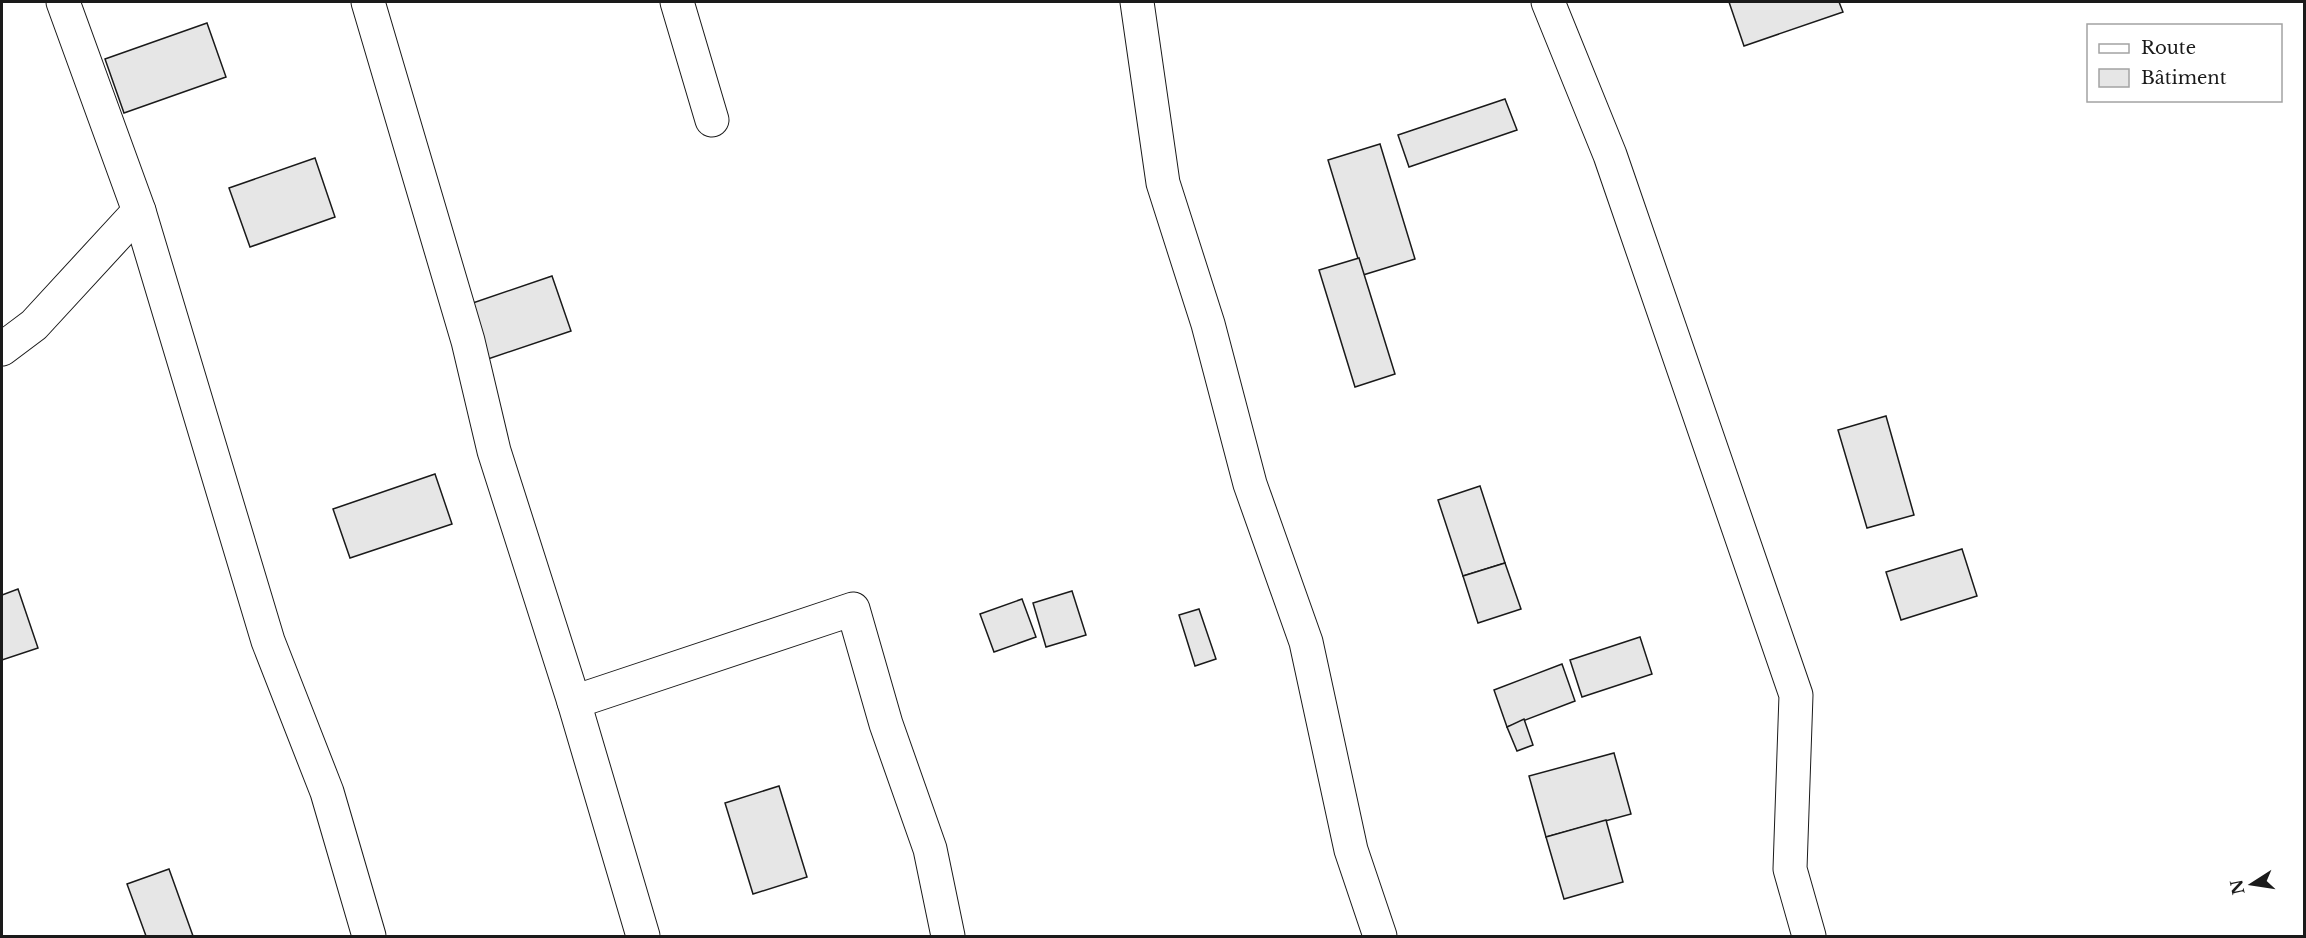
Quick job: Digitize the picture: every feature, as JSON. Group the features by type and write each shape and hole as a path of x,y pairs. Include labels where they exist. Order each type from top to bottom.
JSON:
{"street":[{"path":"63,2 139,211 268,641 327,792 369,936"},
{"path":"368,2 468,341 494,451 574,702 644,936"},
{"path":"677,2 712,120"},
{"path":"1137,2 1163,183 1208,324 1250,484 1306,642 1351,850 1380,936"},
{"path":"1548,2 1610,155 1796,695 1790,869 1809,936"},
{"path":"2,349 34,325 139,211"},
{"path":"574,702 853,609 886,724 930,849 948,936"}],"building":[{"path":"1729,2 1839,2 1843,12 1744,46"},
{"path":"207,23 226,77 124,113 105,59"},
{"path":"1505,99 1517,130 1409,167 1398,135"},
{"path":"1380,144 1415,259 1363,275 1328,160"},
{"path":"315,158 335,217 250,247 229,188"},
{"path":"1359,258 1395,374 1355,387 1319,270"},
{"path":"552,276 571,331 482,361 464,306"},
{"path":"1886,416 1914,515 1867,528 1838,430"},
{"path":"435,474 452,524 350,558 333,509"},
{"path":"1480,486 1505,563 1463,576 1438,500"},
{"path":"1962,549 1977,596 1901,620 1886,572"},
{"path":"1505,563 1521,609 1478,623 1463,576"},
{"path":"18,589 38,648 2,660 2,595"},
{"path":"1072,591 1086,635 1046,647 1033,603"},
{"path":"1022,599 1036,637 994,652 980,614"},
{"path":"1199,609 1216,659 1195,666 1179,615"},
{"path":"1640,637 1652,674 1582,697 1570,660"},
{"path":"1562,664 1575,701 1507,727 1494,690"},
{"path":"1524,719 1533,745 1517,751 1507,727"},
{"path":"1614,753 1631,814 1546,837 1529,776"},
{"path":"779,786 807,877 753,894 725,803"},
{"path":"1606,820 1623,882 1564,899 1546,837"},
{"path":"169,869 193,936 146,936 127,884"}]}
